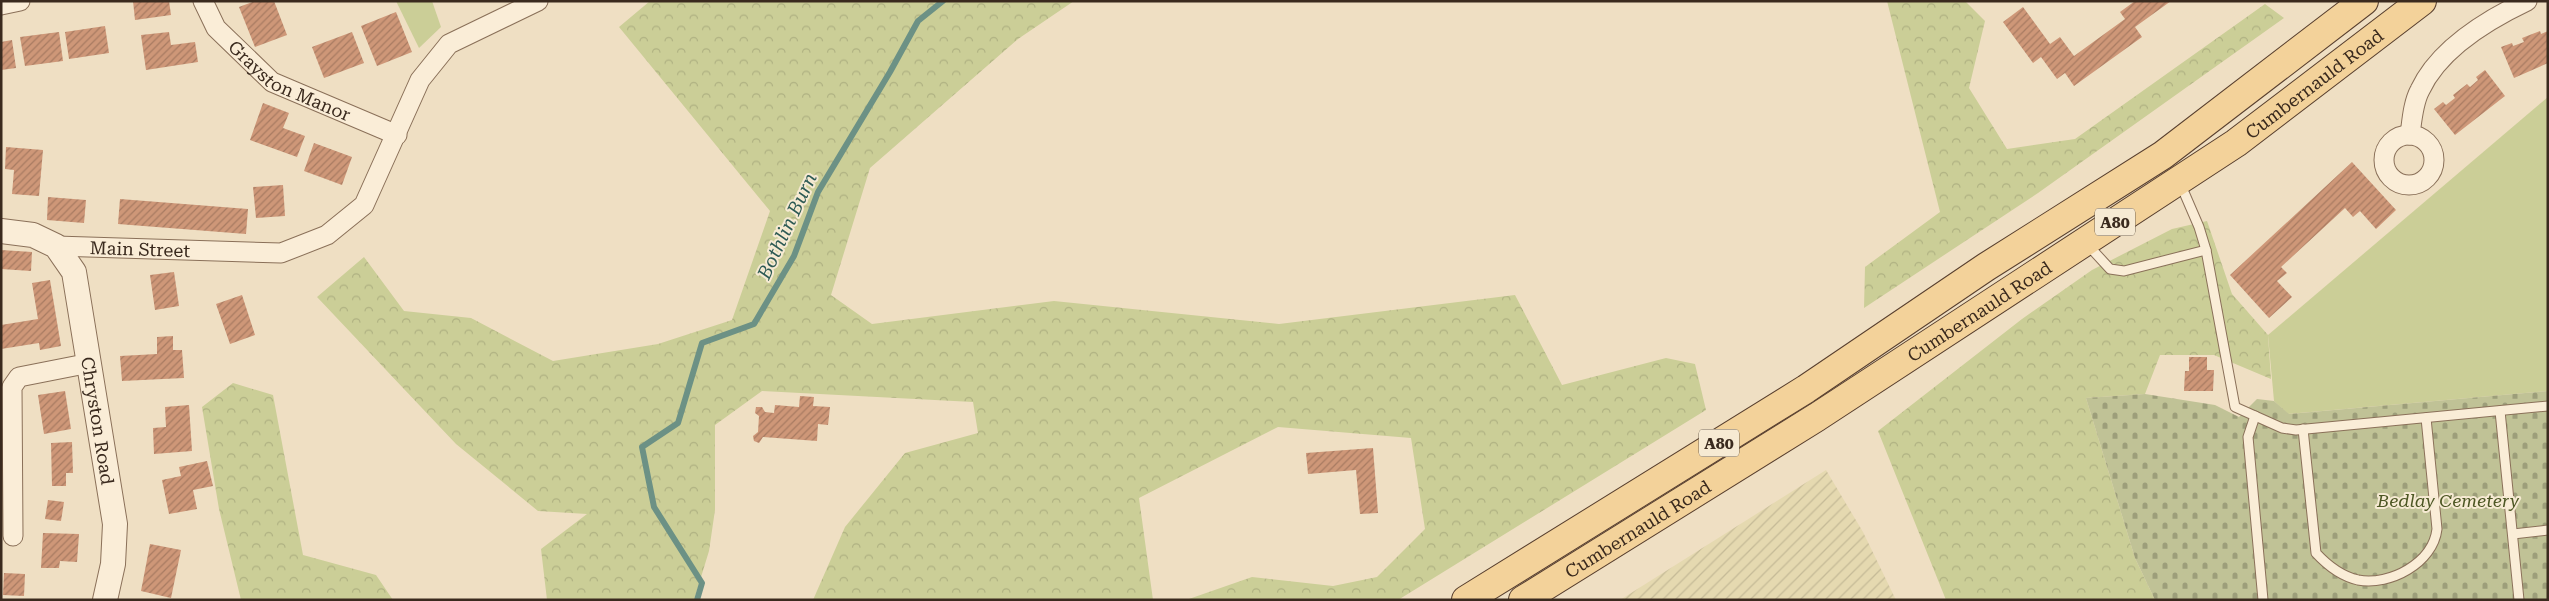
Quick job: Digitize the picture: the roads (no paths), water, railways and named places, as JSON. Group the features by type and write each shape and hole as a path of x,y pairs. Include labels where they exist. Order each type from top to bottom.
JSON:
{"main road":[{"name":"Cumbernauld Road","path":"1466,600 1806,389 1977,273 2164,154 2364,1"},
{"name":"Cumbernauld Road","path":"1523,600 1817,417 2179,181 2236,143 2422,1"}],"street":[{"path":"1,5 20,1"},
{"name":"Grayston Manor","path":"204,1 216,28 272,82 398,135"},
{"path":"398,135 420,80 449,44 538,1"},
{"path":"2410,135 2418,92 2437,64 2495,18 2527,1"},
{"name":"Main Street","path":"1,231 34,235 56,246 282,253 327,235 364,205 398,135"},
{"name":"Chryston Road","path":"56,246 74,272 115,524 113,564 105,600"},
{"path":"13,536 12,386 19,377 90,363"}],"lane":[{"path":"2179,181 2199,227 2206,250 2235,407 2282,428 2303,429 2548,406"},
{"path":"2085,242 2110,269 2124,271 2206,250"},
{"path":"2500,411 2519,600"},
{"path":"2255,416 2248,437 2263,600"},
{"path":"2303,429 2316,553 2331,567 2348,577 2358,580 2378,580 2410,568 2422,558 2436,538 2437,529 2426,418"},
{"path":"2513,534 2548,530"}],"waterway":[{"name":"Bothlin Burn","path":"697,600 702,583 654,507 642,447 678,423 702,343 754,324 794,256 818,192 890,72 918,21 943,1"}],"park label":[{"name":"Bedlay Cemetery","path":"2448,500"}]}
